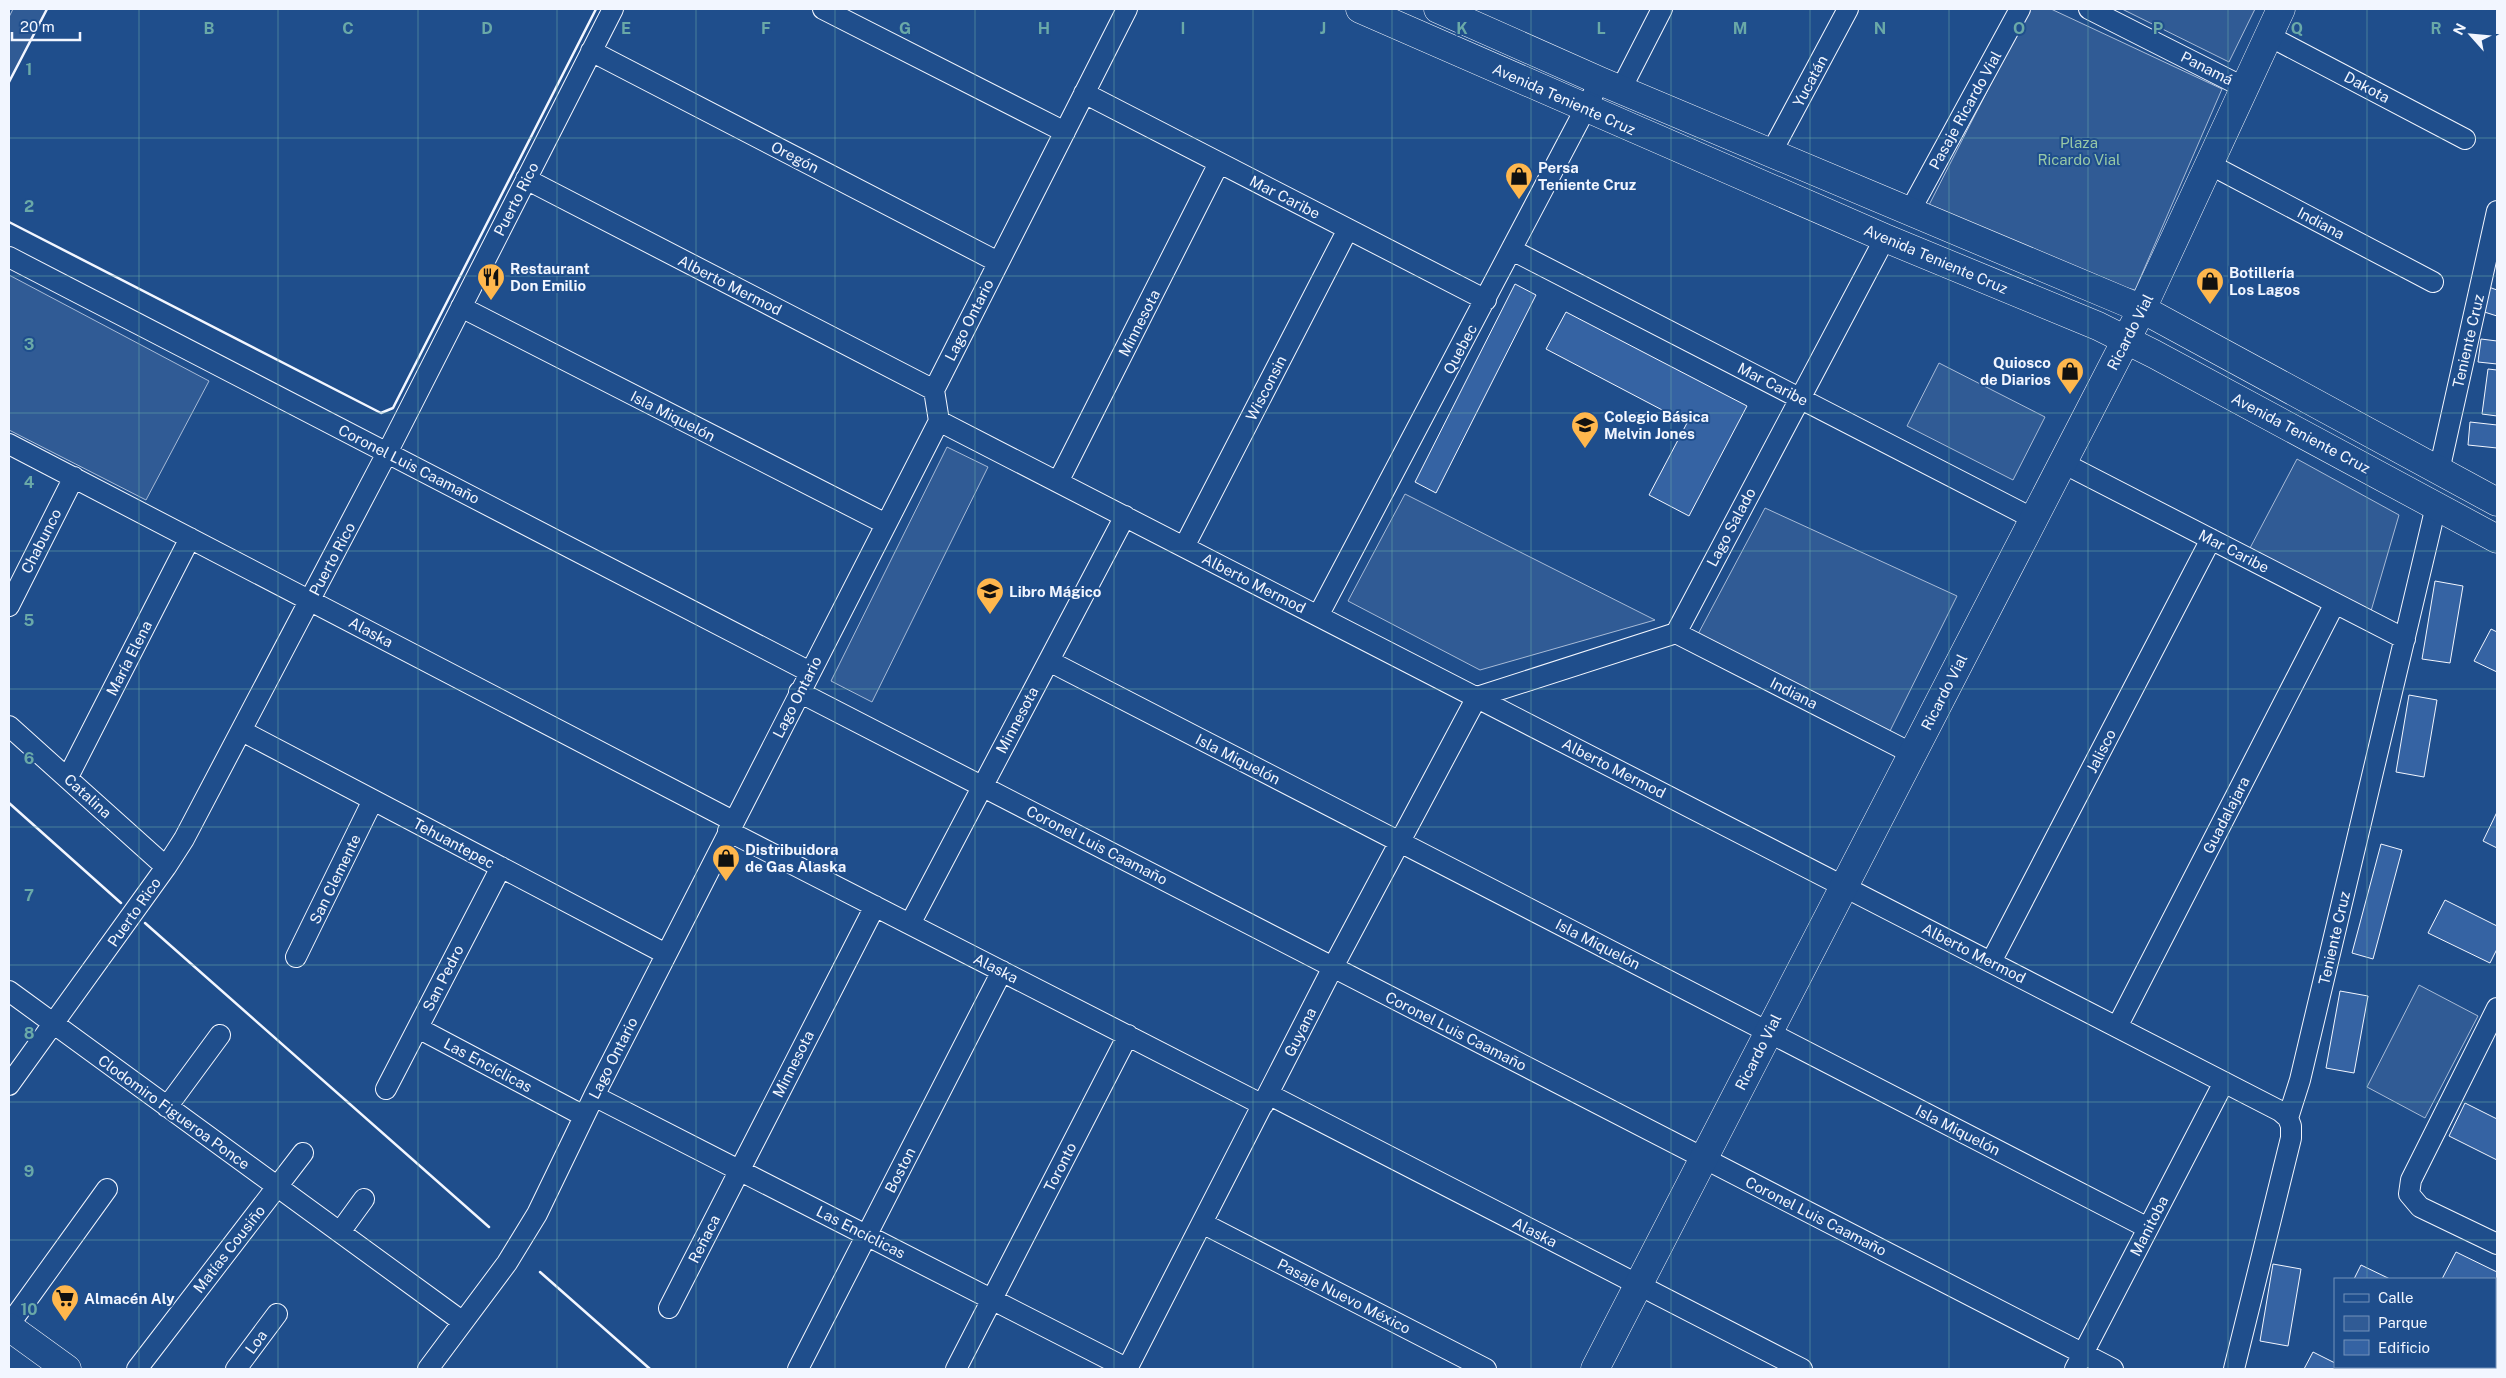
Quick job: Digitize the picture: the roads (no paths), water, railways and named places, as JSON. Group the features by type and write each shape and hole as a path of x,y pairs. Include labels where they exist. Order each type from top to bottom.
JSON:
{"main road":[{"name":"Avenida Teniente Cruz","path":"1360,9 1885,238 2126,340 2497,540"},
{"name":"Avenida Teniente Cruz","path":"1438,9 1474,16 1611,85 2142,309 2497,502"},
{"name":"Ricardo Vial","path":"1595,1369 2142,309 2281,9"},
{"path":"9,1326 67,1369"}],"street":[{"name":"Puerto Rico","path":"9,1085 166,867 204,802 387,453 613,9"},
{"path":"823,9 1065,132"},
{"name":"Lago Ontario","path":"934,390 1127,9"},
{"name":"Quebec","path":"1318,616 1587,109 1611,85 1662,9"},
{"name":"Yucatán","path":"1771,153 1848,9"},
{"name":"Pasaje Ricardo Vial","path":"1910,211 2020,9"},
{"name":"Panamá","path":"2089,9 2245,88"},
{"name":"Dakota","path":"2269,36 2465,139"},
{"name":"Oregón","path":"591,51 998,262"},
{"name":"Mar Caribe","path":"1084,93 1486,300"},
{"name":"Minnesota","path":"1058,482 1219,163"},
{"name":"Indiana","path":"2209,164 2433,282"},
{"name":"Alberto Mermod","path":"526,179 934,390"},
{"name":"Teniente Cruz","path":"2439,470 2497,211"},
{"name":"Wisconsin","path":"1184,547 1348,229"},
{"name":"Lago Salado","path":"1676,633 1885,238"},
{"name":"Mar Caribe","path":"1512,250 2034,519"},
{"name":"Coronel Luis Caamaño","path":"9,256 810,672"},
{"name":"Isla Miquelón","path":"461,307 886,524"},
{"path":"934,390 939,421"},
{"name":"Lago Ontario","path":"428,1369 522,1239 939,421"},
{"name":"Alberto Mermod","path":"939,421 2224,1082 2280,1111 2288,1118"},
{"name":"Alaska","path":"9,444 310,600 731,826 875,906 1002,972 1128,1035 1266,1099 1802,1369"},
{"name":"Mar Caribe","path":"2063,463 2405,639"},
{"name":"Chabunco","path":"9,606 74,477"},
{"name":"Teniente Cruz","path":"2234,1369 2291,1138 2291,1126 2288,1118 2300,1080 2436,506"},
{"name":"Minnesota","path":"910,924 1125,516"},
{"name":"María Elena","path":"68,777 190,538"},
{"name":"Jalisco","path":"1991,962 2211,539"},
{"name":"Guadalajara","path":"2117,1027 2335,603"},
{"path":"1477,697 1676,633"},
{"name":"Indiana","path":"1676,633 1912,754"},
{"name":"Isla Miquelón","path":"1049,661 2148,1228"},
{"name":"Coronel Luis Caamaño","path":"800,692 1704,1158 2079,1361 2114,1369"},
{"name":"Guyana","path":"1128,1369 1333,967 1477,697"},
{"name":"Catalina","path":"9,726 166,867"},
{"name":"Tehuantepec","path":"242,731 666,954"},
{"name":"San Clemente","path":"296,957 373,800"},
{"name":"San Pedro","path":"386,1089 501,867"},
{"name":"Minnesota","path":"738,1170 875,906"},
{"name":"Boston","path":"798,1369 1002,972"},
{"name":"Clodomiro Figueroa Ponce","path":"9,991 463,1322"},
{"path":"2497,1008 2412,1180 2409,1194 2420,1207 2497,1244"},
{"name":"Las Encíclicas","path":"418,1028 584,1116"},
{"path":"167,1106 220,1035"},
{"name":"Toronto","path":"956,1369 1128,1035"},
{"name":"Manitoba","path":"2079,1361 2224,1082"},
{"name":"Las Encíclicas","path":"594,1096 1128,1369"},
{"name":"Matías Cousiño","path":"137,1369 303,1153"},
{"name":"Reñaca","path":"669,1308 738,1170"},
{"path":"9,1326 107,1189"},
{"path":"340,1232 364,1199"},
{"name":"Pasaje Nuevo México","path":"1202,1223 1486,1369"},
{"name":"Loa","path":"236,1369 276,1314"}],"place":[{"name":"Persa Teniente Cruz","path":"1519,200"},
{"name":"Restaurant Don Emilio","path":"491,301"},
{"name":"Botillería Los Lagos","path":"2210,305"},
{"name":"Quiosco de Diarios","path":"2070,395"},
{"name":"Colegio Básica Melvin Jones","path":"1585,449"},
{"name":"Libro Mágico","path":"990,615"},
{"name":"Distribuidora de Gas Alaska","path":"726,882"},
{"name":"Almacén Aly","path":"65,1322"}],"park label":[{"name":"Plaza Ricardo Vial","path":"2079,150"}]}
